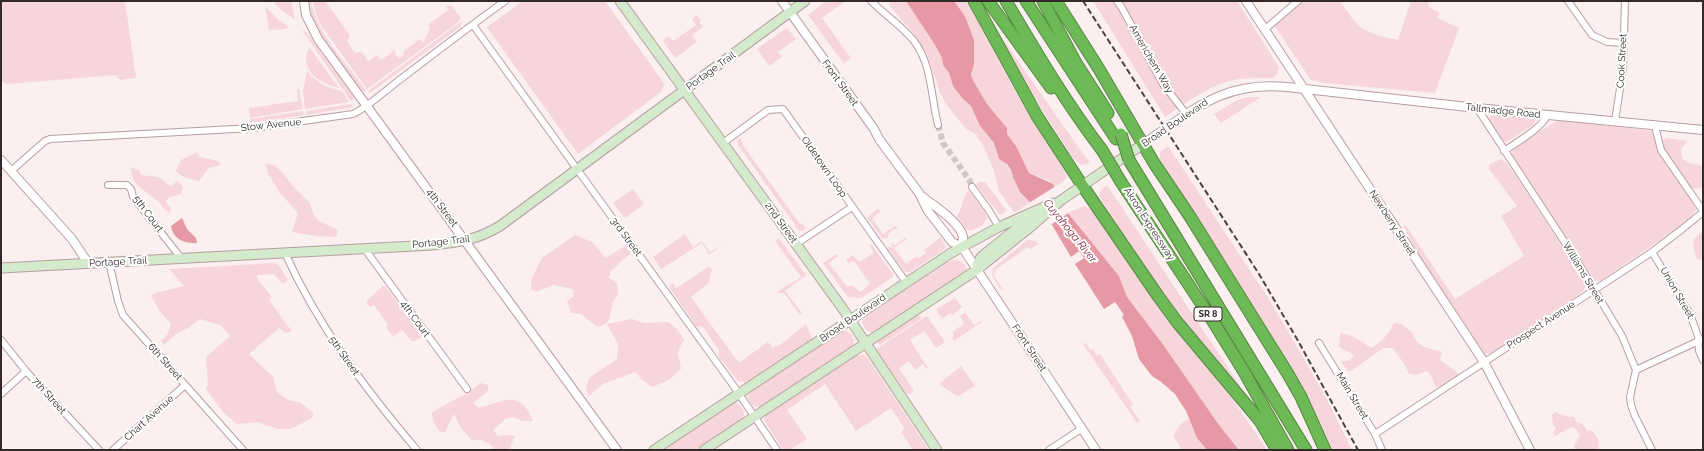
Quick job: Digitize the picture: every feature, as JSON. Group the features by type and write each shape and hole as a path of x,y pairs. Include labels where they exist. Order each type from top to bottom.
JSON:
{"highway":[{"path":"974,1 1037,116 1082,185 1177,322 1260,421 1277,450"},
{"path":"988,1 1044,80 1084,127"},
{"name":"Akron Expressway","path":"1006,1 1050,76 1084,127 1102,150 1121,182 1226,343 1288,450"},
{"name":"Akron Expressway","path":"1026,1 1118,137 1129,160 1306,450"},
{"path":"1044,1 1076,63 1118,137"},
{"path":"1056,1 1143,144 1288,374 1301,397 1325,450"}],"main road":[{"name":"2nd Street","path":"620,1 850,319 937,450"},
{"name":"Portage Trail","path":"1,268 433,245 467,241 478,238 500,226 805,1"},
{"name":"Broad Boulevard","path":"654,450 906,282 962,247 999,228 1024,223 1060,201 1143,144"},
{"name":"Broad Boulevard","path":"704,450 978,269 1040,209 1060,201"},
{"path":"662,450 669,440"}],"street":[{"name":"4th Street","path":"304,1 306,15 315,34 366,106 467,241 617,450"},
{"name":"Stow Avenue","path":"11,171 45,141 50,139 268,127 358,112 395,82 505,1"},
{"name":"Front Street","path":"782,1 874,129 884,147 918,193 928,210 952,242 962,247 978,269 1096,450"},
{"path":"872,1 906,32 923,55 938,125"},
{"name":"Americhem Way","path":"1117,1 1163,84 1187,115"},
{"name":"Newberry Street","path":"1246,1 1484,362 1530,450"},
{"path":"1264,30 1298,1"},
{"path":"1568,1 1592,35 1602,41 1624,43"},
{"name":"Cook Street","path":"1615,121 1623,68 1625,1"},
{"name":"3rd Street","path":"473,26 739,394 777,450"},
{"name":"Broad Boulevard","path":"1143,144 1218,96 1240,88 1260,85 1304,89"},
{"name":"Tallmadge Road","path":"1304,89 1477,108 1703,130"},
{"name":"Williams Street","path":"1477,108 1577,261 1622,336 1636,370"},
{"name":"Oldetown Loop","path":"722,142 768,110 783,109 906,282"},
{"path":"1504,151 1543,123 1548,115"},
{"path":"1655,126 1661,150 1703,212"},
{"path":"1,160 72,239 88,263"},
{"name":"5th Court","path":"108,185 127,185 131,189 133,197 181,258"},
{"path":"972,187 988,209 999,228"},
{"name":"Front Street","path":"918,193 947,215 957,226 963,236 962,247"},
{"path":"796,244 852,207"},
{"name":"Prospect Avenue","path":"1375,434 1652,252 1703,212"},
{"name":"4th Court","path":"364,248 467,389"},
{"name":"Union Street","path":"1652,252 1688,309 1701,340 1699,351 1703,360"},
{"name":"5th Street","path":"286,253 300,285 341,353 417,450"},
{"name":"6th Street","path":"109,262 118,301 123,315 243,450"},
{"name":"7th Street","path":"1,340 26,370 99,450"},
{"path":"1652,450 1631,405 1630,397 1636,370 1701,340"},
{"name":"Main Street","path":"1319,343 1375,434 1382,450"},
{"path":"1,394 26,370"},
{"name":"Chart Avenue","path":"113,450 185,385"},
{"path":"1049,450 1082,428"}],"shaded area":[{"path":"1,1 125,1 136,78 120,80 116,75 7,84 2,81"},
{"path":"273,1 291,1 295,19 282,11"},
{"path":"308,1 311,1 314,12 325,36 366,90 363,92 322,37 311,13"},
{"path":"313,1 325,1 350,35 347,41 355,53 362,52 368,61 377,55 381,60 395,50 395,54 399,58 403,56 404,51 420,39 423,43 430,28 428,25 448,10 446,7 451,5 461,18 456,24 367,89 322,27 317,17"},
{"path":"523,1 605,1 663,82 664,85 661,92 578,154 487,27"},
{"path":"826,1 846,1 822,18 851,58 844,64 808,15"},
{"path":"890,1 906,1 935,45 942,58 943,65 949,73 953,85 963,99 971,106 980,126 994,143 999,159 1007,164 1020,192 1030,202 1016,212 1014,212 999,191 994,171 983,145 975,134 966,129 949,108 941,95 927,54 914,34 889,5"},
{"path":"954,1 967,1 1015,91 1067,175 1066,179 1056,186 1049,181 1029,173 1016,146 1007,134 1007,128 987,104 974,82 971,75 974,64 974,40 965,16"},
{"path":"1093,1 1237,1 1279,67 1278,73 1273,78 1241,79 1213,87 1196,96 1165,117"},
{"path":"1301,1 1340,1 1352,19 1363,29 1377,35 1398,40 1411,1 1428,1 1429,7 1440,13 1437,18 1459,28 1435,93 1324,83 1311,80 1274,25"},
{"path":"265,6 279,20 288,26 287,29 269,30"},
{"path":"696,15 701,20 699,22 703,27 692,35 697,42 675,58 663,41 668,36 673,41 696,25 692,19"},
{"path":"462,21 460,27 370,93 368,91"},
{"path":"993,25 1090,163 1082,165 1074,160 1029,89"},
{"path":"787,28 796,39 778,52 782,57 769,66 757,49"},
{"path":"302,30 307,33 354,99 351,101"},
{"path":"310,48 339,88 322,82 310,71 306,60 308,50"},
{"path":"307,71 314,79 322,84 342,91 349,102 305,109 303,91"},
{"path":"297,89 299,89 303,109 250,118 249,108 298,101"},
{"path":"1247,97 1261,97 1221,123 1214,114 1236,101"},
{"path":"351,104 353,107 306,115 306,111"},
{"path":"303,111 304,115 251,123 251,119"},
{"path":"1494,114 1534,118 1535,122 1532,126 1506,142 1503,141 1489,121 1489,117"},
{"path":"1558,120 1653,131 1656,143 1666,164 1685,189 1696,209 1690,219 1600,281 1595,280 1589,274 1512,156 1513,148"},
{"path":"740,138 743,143 742,144 800,224 802,223 806,229 800,231 795,227 796,226 738,145 737,141"},
{"path":"1667,138 1687,141 1681,149 1682,158 1689,163 1702,166 1703,164 1703,187 1696,189 1688,186 1665,152 1663,140"},
{"path":"1168,146 1272,304 1323,392 1352,450 1331,450 1306,395 1195,213 1163,164 1160,158 1160,152"},
{"path":"197,152 200,157 219,161 220,165 209,168 199,181 186,178 176,171 181,160"},
{"path":"1501,159 1506,162 1522,185 1585,282 1584,290 1574,298 1492,353 1485,354 1422,261 1404,227 1405,224 1455,299 1524,256 1501,216 1517,206 1489,169 1489,165"},
{"path":"266,164 274,165 281,171 310,203 313,213 319,221 338,230 336,237 316,236 292,232 298,213 280,193 267,172"},
{"path":"130,167 139,170 141,175 159,177 171,187 177,181 181,184 183,188 181,194 168,198 166,202 171,208 169,213 158,201 138,186 133,179"},
{"path":"980,182 985,182 1007,211 1000,215 976,185"},
{"path":"1107,185 1250,401 1189,331 1134,252 1099,196 1101,190"},
{"path":"633,189 644,204 625,218 613,203"},
{"path":"969,190 985,212 987,220 985,220 983,225 970,231 966,229 957,216"},
{"path":"1084,206 1092,210 1151,296 1226,390 1267,450 1239,450 1219,425 1162,343 1127,297 1119,276 1068,213"},
{"path":"878,209 880,212 872,218 883,234 895,226 898,230 894,229 888,234 888,238 883,239 867,218"},
{"path":"1703,230 1703,260 1697,259 1693,246 1694,239"},
{"path":"685,234 693,247 702,241 710,252 722,245 709,255 702,243 661,269 653,257"},
{"path":"575,235 592,242 606,258 625,246 631,253 610,272 608,277 617,283 618,294 613,302 609,320 604,325 597,327 581,314 571,313 567,301 574,296 573,289 553,285 536,292 531,289 531,280 542,258"},
{"path":"906,237 907,239 894,248 906,264 917,256 919,258 926,253 924,250 941,237 946,248 910,272 905,272 887,248 890,246 893,248 891,242 895,245"},
{"path":"779,238 806,275 785,291 802,313 800,315 784,293 777,293 801,277 775,241"},
{"path":"1027,240 1036,241 1038,244 1030,249 1028,247 995,270 996,272 993,274 1004,291 1001,290 992,276 993,268"},
{"path":"871,244 894,276 863,297 848,297 823,263 837,254 838,256 829,263 847,287 851,285 861,292 870,283 854,261 848,263 846,260 853,255 859,262 874,253 870,246"},
{"path":"953,260 960,261 965,265 967,269 964,273 875,332 873,333 866,330 862,322 865,316"},
{"path":"276,263 288,280 283,284 274,274 258,275 257,278 272,297 269,300 291,330 290,332 286,333 279,328 249,354 273,377 277,392 288,400 301,403 314,414 312,418 291,429 277,429 258,422 237,424 223,412 206,389 208,386 206,357 230,336 220,325 200,319 188,328 176,334 164,345 161,341 168,334 171,324 161,313 151,296 156,293 184,286 169,269"},
{"path":"708,267 712,268 709,283 691,297 739,363 768,342 773,348 776,345 778,347 806,324 812,341 747,383 738,381 719,357 719,350 703,327 696,326 669,287 672,283 677,288"},
{"path":"383,286 385,286 423,336 415,341 412,341 402,330 393,337 386,327 388,325 374,305 370,307 366,302"},
{"path":"955,298 962,307 952,316 950,313 942,319 936,309"},
{"path":"965,312 974,325 981,321 982,322 954,341 952,338 954,335 952,332 964,324 960,316"},
{"path":"917,314 922,318 880,345 877,341"},
{"path":"927,316 945,342 936,348 924,331 910,340 928,368 926,369 923,364 915,370 909,361 899,368 914,391 907,394 876,349"},
{"path":"632,319 644,323 668,322 676,328 684,339 678,352 681,369 669,380 652,387 635,372 603,384 589,396 586,389 589,378 617,359 618,344 607,324"},
{"path":"1394,323 1401,324 1412,332 1419,344 1432,350 1442,352 1440,360 1459,374 1447,385 1436,387 1430,374 1426,371 1417,375 1409,374 1393,348 1383,348 1351,371 1348,371 1341,362 1350,360 1354,355 1339,347 1340,333 1356,338 1371,348 1384,338"},
{"path":"842,331 847,331 852,335 854,341 852,347 761,407 756,407 751,404 748,398 751,391"},
{"path":"1086,343 1090,350 1093,349 1097,356 1100,354 1133,405 1130,407 1140,421 1137,423 1083,344"},
{"path":"855,355 864,355 869,360 929,450 913,450 901,432 905,429 891,408 856,431 825,384 787,410 807,439 790,450 783,450 764,420 767,413"},
{"path":"961,366 975,386 958,396 939,384"},
{"path":"480,383 488,385 488,391 473,403 479,408 504,401 517,401 523,404 533,421 522,421 514,417 505,419 493,430 498,436 515,436 509,450 495,450 485,442 472,440 461,428 454,414 445,432 440,432 433,421 432,412 469,392"},
{"path":"734,403 739,404 743,409 744,415 741,420 695,450 665,450 675,441"},
{"path":"1555,412 1568,417 1574,417 1576,422 1583,424 1587,431 1591,430 1598,439 1598,450 1575,450 1574,447 1580,435 1576,429 1571,427 1555,436 1553,433 1556,428 1553,425 1552,415"},
{"path":"1189,419 1197,438 1207,450 1182,450 1174,437 1179,426"}],"water":[{"name":"Cuyahoga River","path":"906,1 954,1 965,16 974,40 974,64 971,75 974,82 987,104 1007,128 1007,134 1016,146 1029,173 1053,184 1068,213 1119,276 1127,297 1162,343 1219,425 1239,450 1207,450 1197,438 1186,411 1175,394 1152,376 1139,359 1132,336 1122,317 1124,315 1115,302 1104,309 1075,264 1084,258 1079,251 1071,257 1052,225 1020,192 1011,170 1007,164 999,159 994,143 980,126 971,106 963,99 953,86 949,73 943,65 942,58 935,45"},
{"path":"182,218 187,229 196,238 197,243 188,243 180,240 172,231 171,226"}],"pier":[{"path":"1056,186 1070,212 1049,226 1029,203"}],"tunnel":[{"path":"938,125 943,143 970,181 972,187"}],"railway":[{"path":"1083,1 1259,274 1297,339 1358,450"}]}
